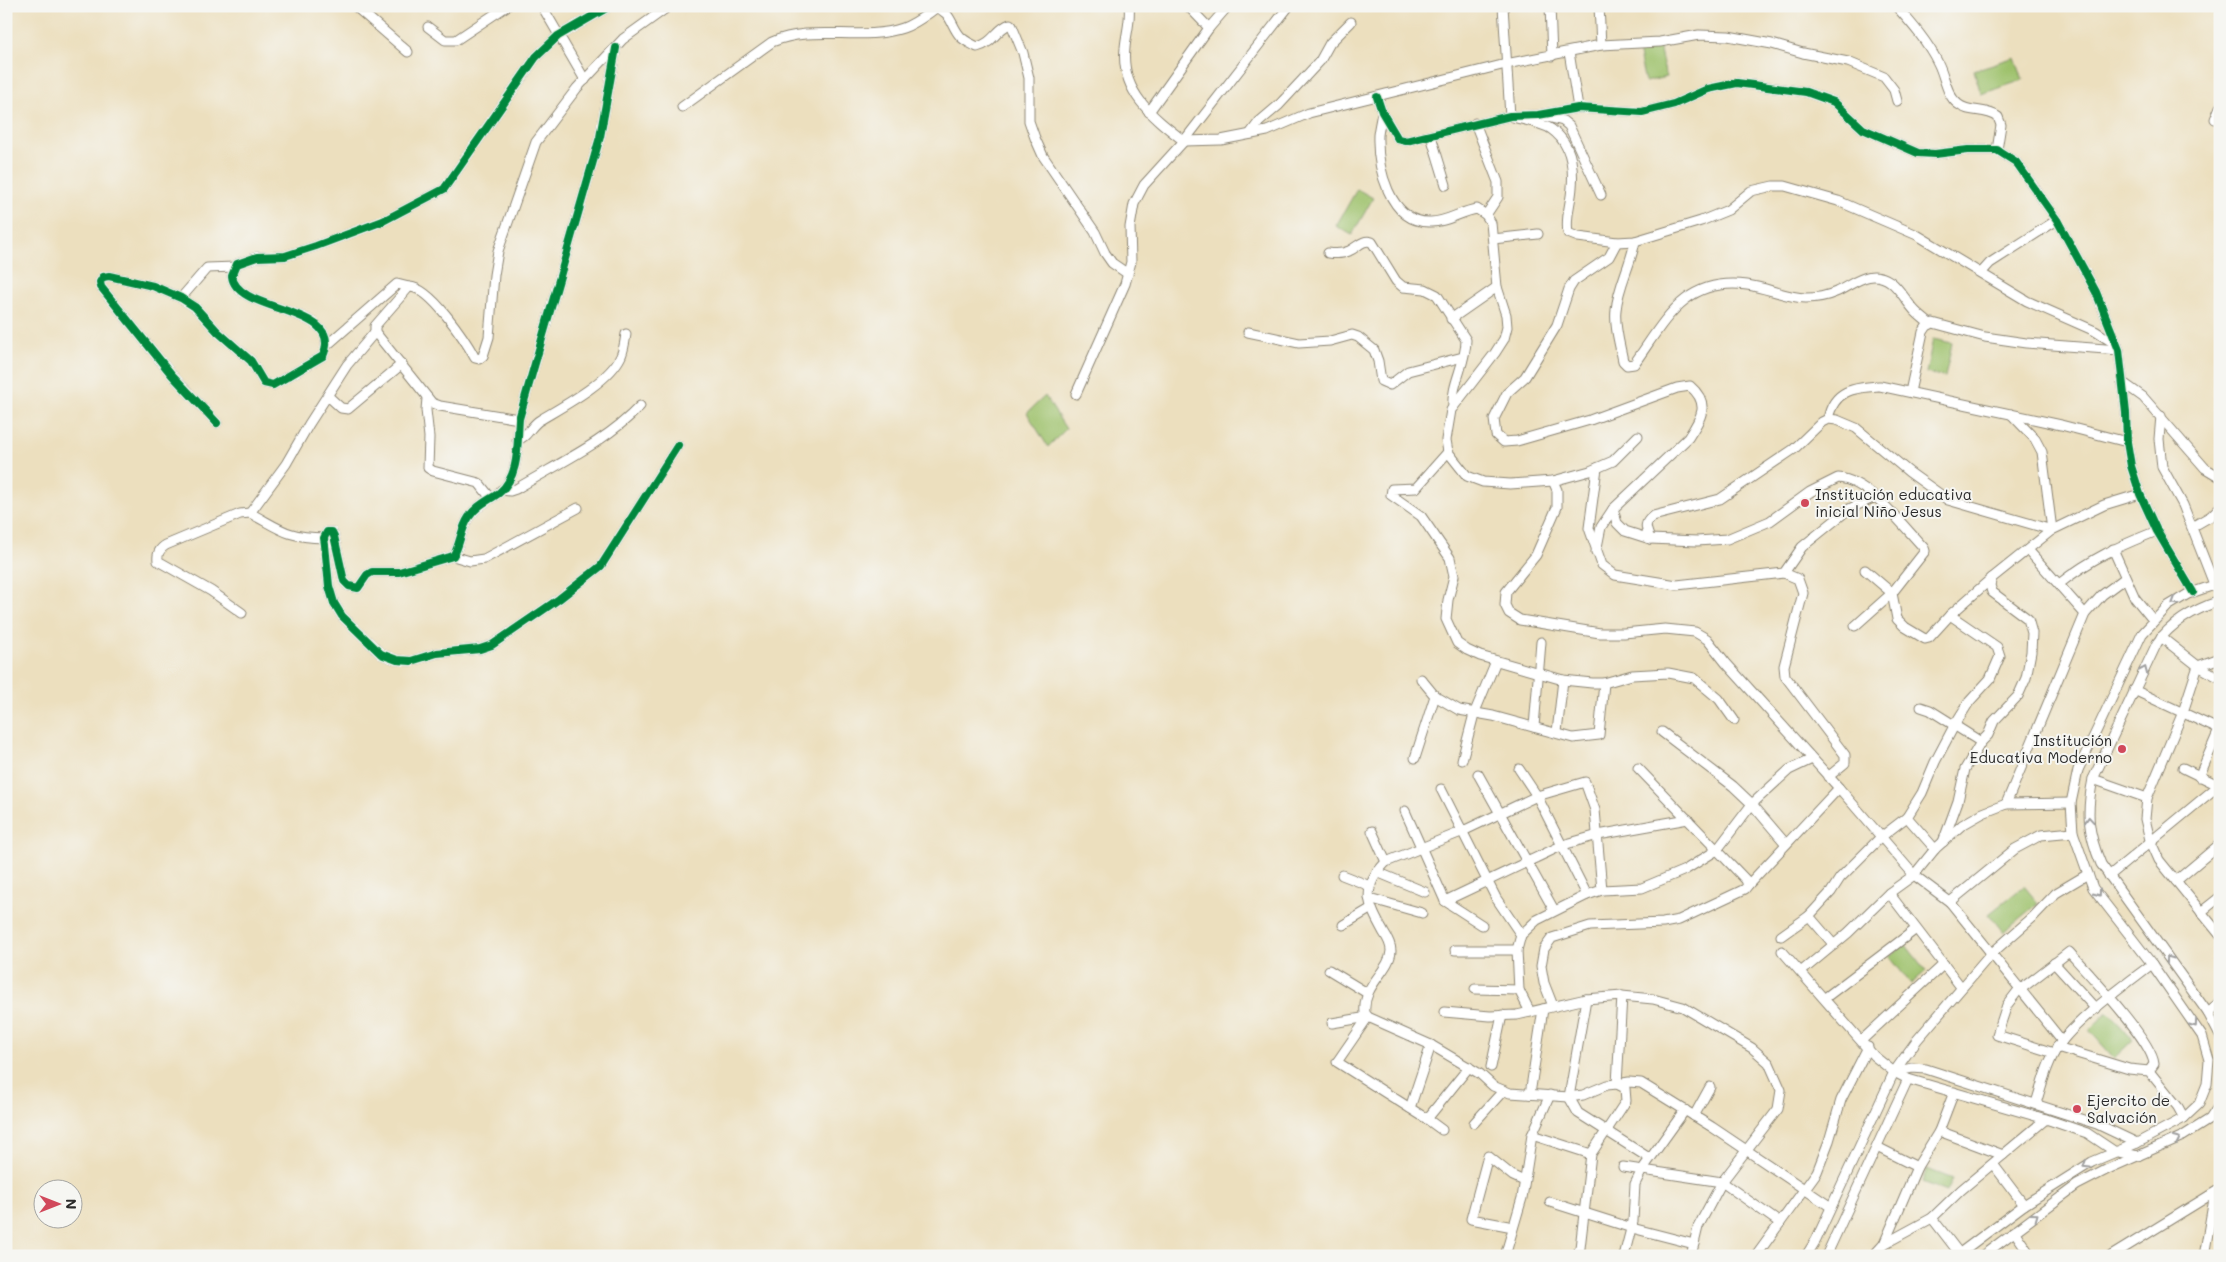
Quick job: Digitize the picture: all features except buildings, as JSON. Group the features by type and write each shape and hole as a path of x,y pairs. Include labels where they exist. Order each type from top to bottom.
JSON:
{"street":[{"path":"355,6 408,52"},
{"path":"428,27 445,40 456,40 507,6"},
{"path":"542,6 585,80"},
{"path":"326,346 324,335 316,324 253,297 236,287 232,280 235,267 241,262 257,257 285,256 383,222 444,190 536,57 558,36 610,6"},
{"path":"216,423 172,375 101,287 100,282 103,277 109,276 153,286 181,298 195,307 218,332 251,361 266,385 273,385 322,356 326,346 397,284 414,287 426,295 458,330 475,358 479,359 483,356 490,337 494,275 498,251 536,142 585,80 616,48 632,32 669,6"},
{"path":"1188,6 1208,28"},
{"path":"1149,112 1208,28 1228,6"},
{"path":"1076,394 1128,274 1131,262 1130,227 1134,204 1144,184 1184,142 1289,6"},
{"path":"1504,6 1510,116"},
{"path":"1550,6 1552,56"},
{"path":"1599,6 1601,45"},
{"path":"1896,6 1929,48 1938,63 1952,99 1960,106 1984,110 1998,117 2001,125 1997,150"},
{"path":"1129,7 1124,48 1127,79 1132,90 1149,112 1184,142 1220,140 1268,131 1309,113 1506,64 1601,45 1660,42 1699,35 1728,36 1848,62 1884,77 1894,90 1897,101"},
{"path":"682,107 772,42 785,36 882,32 904,28 922,19 936,8 948,14 960,36 977,47 989,43 1005,26 1010,24 1023,53 1029,78 1029,121 1034,138 1043,156 1095,232 1108,258 1128,274"},
{"path":"1250,134 1259,122 1274,110 1320,61 1330,44 1351,22"},
{"path":"453,556 458,548 464,524 477,506 502,490 514,468 518,419 600,137 616,48"},
{"path":"1570,52 1578,108"},
{"path":"1377,97 1382,112 1398,139 1406,141 1510,116 1538,115 1578,108 1642,112 1674,104 1708,89 1737,83 1806,92 1834,102 1863,129 1918,153 1935,154 1968,150 1997,150 2016,162 2057,220 2096,292 2118,347 2127,442 2131,466 2140,494 2157,531 2193,592"},
{"path":"2215,119 2220,107"},
{"path":"1382,112 1378,134 1382,176 1393,199 1404,212 1416,221 1430,223 1477,209 1486,215 1491,223 1497,287 1506,315 1507,327 1504,339 1453,407"},
{"path":"1538,115 1563,121 1569,126 1601,195"},
{"path":"1510,116 1550,128 1566,143 1572,161 1572,188 1566,222 1568,233 1578,237 1617,242 1635,241 1701,221 1728,210 1751,191 1773,186 1785,186 1838,201 1917,234 2026,300 2096,330 2118,347"},
{"path":"1476,123 1498,182 1498,197 1486,215"},
{"path":"1431,136 1446,184"},
{"path":"1981,272 1990,263 2057,220"},
{"path":"1493,239 1538,234"},
{"path":"1328,254 1349,251 1367,240 1372,242 1396,281 1403,287 1432,291 1437,295 1466,340 1452,394 1453,407 1446,440 1448,452 1467,476 1483,482 1510,484 1553,481 1598,468 1613,461 1638,436"},
{"path":"1635,241 1632,259 1618,296 1615,312 1623,361 1627,366 1634,364 1671,312 1682,300 1696,292 1716,286 1746,285 1764,288 1788,297 1808,298 1831,294 1857,279 1875,276 1892,283 1916,312 1930,324 1942,325 1984,337 2026,343 2118,347"},
{"path":"1596,552 1601,527 1613,509 1688,438 1697,424 1703,408 1701,395 1690,386 1677,388 1590,420 1517,441 1504,442 1496,435 1494,419 1507,393 1525,377 1557,325 1569,289 1574,281 1609,257 1617,242"},
{"path":"181,298 207,268 235,267"},
{"path":"250,514 286,464 347,365 375,332 377,323 409,287"},
{"path":"1451,319 1497,287"},
{"path":"1910,392 1923,332 1930,324"},
{"path":"375,332 427,398 440,406 518,419"},
{"path":"1248,332 1299,343 1330,341 1352,335 1358,337 1374,350 1381,381 1386,385 1394,384 1408,371 1463,357"},
{"path":"517,440 525,436 539,421 582,395 614,366 622,355 626,334"},
{"path":"328,396 341,408 348,409 402,364"},
{"path":"2122,382 2143,397 2161,416 2190,453 2205,468 2220,478"},
{"path":"1828,419 1834,401 1840,395 1853,390 1880,386 2011,414 2127,442"},
{"path":"427,398 428,468 479,483 490,497"},
{"path":"502,490 510,491 516,489 594,444 624,423 640,406"},
{"path":"2011,414 2035,439 2042,452 2052,530"},
{"path":"1932,1218 1958,1255 2024,1205 2092,1162 2184,1118 2199,1104 2207,1084 2209,1060 2202,1036 2152,964 2093,888 2073,832 2072,804 2078,770 2142,634 2168,606 2193,592 2217,584 2192,527 2162,467 2159,439 2161,416"},
{"path":"1650,538 1645,526 1646,521 1653,516 1720,499 1794,449 1822,422 1828,419 1837,420 1856,428 1948,500 2052,530"},
{"path":"578,508 484,559 470,561 453,556 399,572 372,572 367,575 358,588 347,584 342,577 333,534 328,532 324,538 329,586 334,603 342,616 382,654 393,659 404,661 417,660 437,653 480,649 492,645 559,600 601,566 678,445"},
{"path":"1448,452 1416,488 1392,489 1391,495 1421,516 1450,558 1454,576 1448,600 1446,619 1454,638 1467,650 1496,661 1563,680 1604,683 1632,675 1668,673 1694,678 1719,699 1734,720"},
{"path":"1598,468 1589,528 1602,565 1614,575 1677,585 1784,573 1798,579 1803,593 1784,666 1785,676 1845,755 1845,763 1828,777"},
{"path":"1613,509 1617,523 1625,531 1650,538 1697,541 1727,539 1770,521 1810,492 1838,478 1853,482 1875,497 1925,551 1892,593 1855,626"},
{"path":"1553,481 1557,490 1557,507 1536,555 1506,592 1505,605 1508,613 1520,620 1600,633 1665,629 1695,632 1707,639 1914,875 1950,902 2021,990 2058,1047"},
{"path":"1865,570 1892,593 1897,619 1905,627 1925,639 1929,638 1950,615 1992,578 2052,530 2104,505 2140,494"},
{"path":"1784,573 1802,548 1850,509 1875,497"},
{"path":"2192,527 2211,516 2220,507"},
{"path":"242,613 211,590 158,561 157,555 161,548 240,514 250,514 286,534 300,537 324,538"},
{"path":"2059,584 2084,564 2113,549 2157,531"},
{"path":"2113,549 2135,598 2153,620"},
{"path":"2028,550 2085,614"},
{"path":"1943,842 1958,801 1965,769 1981,742 1988,735 1994,721 2018,696 2026,678 2032,633 2028,619 1992,592 1990,585 1992,578"},
{"path":"2006,804 2085,614 2102,595 2125,578"},
{"path":"2220,601 2183,618 2161,637 2151,653 2092,779 2088,801 2088,822 2092,844 2101,864 2208,1013 2220,1036"},
{"path":"1781,936 1809,916 1831,892 1840,878 1881,837 1907,817 1922,793 1935,762 1954,726 1969,702 1990,679 2000,656 1997,647 1950,615"},
{"path":"2161,637 2198,666 2220,678"},
{"path":"1534,727 1541,642"},
{"path":"2198,666 2220,658"},
{"path":"1462,760 1474,714 1496,661"},
{"path":"2198,666 2182,712 2147,798 2145,819 2150,840 2159,860 2220,936"},
{"path":"1421,679 1436,696 1458,710 1493,716 1557,732 1573,738 1599,735 1604,683"},
{"path":"1557,732 1563,680"},
{"path":"2134,690 2219,730 2199,777"},
{"path":"1415,758 1436,696"},
{"path":"1921,707 1930,710 1981,742"},
{"path":"1662,732 1733,786 1752,804 1786,844"},
{"path":"1530,1012 1519,990 1517,950 1520,935 1537,920 1586,895 1602,890 1642,888 1685,870 1717,850 1752,804 1789,770 1812,759"},
{"path":"1638,768 1688,818 1746,880 1748,885"},
{"path":"2109,876 2150,840 2219,786 2183,768"},
{"path":"1519,769 1537,796 1563,845 1586,895"},
{"path":"1478,774 1554,910"},
{"path":"2092,779 2147,798"},
{"path":"1602,890 1595,810 1585,782 1537,796 1461,832 1386,862 1377,872 1370,886 1369,898 1370,909 1390,944 1391,953 1367,993 1364,1014 1431,1045 1469,1067 1503,1091 1569,1097 1584,1095 1608,1085 1629,1082 1641,1083 1831,1207"},
{"path":"1553,1006 1544,983 1541,966 1544,949 1552,938 1590,926 1663,924 1679,920 1745,890 1839,788"},
{"path":"1441,789 1461,832 1505,913 1520,935"},
{"path":"1802,971 1848,933 1889,893 1914,875 1935,849 1962,825 1982,813 2006,804 2072,804"},
{"path":"1405,811 1445,901 1482,925"},
{"path":"1907,817 1935,849"},
{"path":"1445,901 1489,882 1563,845 1598,835 1688,818"},
{"path":"1372,831 1386,862"},
{"path":"1950,902 2015,849 2041,835 2073,832"},
{"path":"2176,881 2220,844"},
{"path":"1377,872 1425,892"},
{"path":"1806,1256 1816,1240 1894,1072 1961,987 1991,954 2032,918 2056,893 2088,874"},
{"path":"1342,875 1370,886"},
{"path":"1889,893 1961,987"},
{"path":"2201,912 2220,897"},
{"path":"1369,898 1422,913"},
{"path":"1343,925 1370,909"},
{"path":"1809,916 1834,945"},
{"path":"1825,998 1916,929"},
{"path":"1455,950 1517,950"},
{"path":"1782,951 1802,971 1865,1044 1894,1072 1908,1079 2046,1119 2087,1133 2114,1151 2138,1156"},
{"path":"2149,1071 2154,1064 2149,1048 2110,998 2069,952 2021,990 2008,1005 1997,1035 2058,1047 2129,1069 2149,1071 2178,1107 2184,1118"},
{"path":"2054,963 2096,1009"},
{"path":"1756,1256 1817,1172 1829,1141 1841,1100 1865,1044 1944,964"},
{"path":"2036,1103 2058,1047 2096,1009 2152,964"},
{"path":"1329,970 1367,993"},
{"path":"1475,989 1519,990"},
{"path":"1616,1084 1622,996"},
{"path":"1444,1012 1502,1015 1530,1012 1586,998 1622,996 1653,999 1683,1007 1752,1048 1769,1063 1781,1090 1778,1109 1722,1182 1698,1227 1691,1256"},
{"path":"1586,998 1569,1097 1578,1113 1649,1158"},
{"path":"2208,1013 2220,1003"},
{"path":"1530,1094 1543,1009"},
{"path":"1491,1067 1502,1015"},
{"path":"1332,1023 1368,1017"},
{"path":"1368,1017 1337,1062 1428,1119 1442,1130"},
{"path":"1410,1108 1431,1045"},
{"path":"1428,1119 1469,1067"},
{"path":"1894,1072 1912,1068 1926,1069 2098,1124 2137,1142"},
{"path":"1826,1256 1908,1079"},
{"path":"1577,1256 1580,1248 1590,1154 1626,1101 1625,1088 1616,1084"},
{"path":"1694,1116 1710,1086"},
{"path":"1474,1123 1503,1091"},
{"path":"1884,1244 1917,1167 1940,1131 1954,1092"},
{"path":"1506,1256 1524,1181 1532,1135 1550,1095"},
{"path":"1982,1256 2077,1185 2183,1136 2210,1119 2220,1104"},
{"path":"1624,1256 1632,1228 1636,1184 1649,1158 1685,1110"},
{"path":"1873,1256 1884,1244 1932,1218 1960,1190 2046,1119"},
{"path":"1940,1131 2003,1155"},
{"path":"1532,1135 1590,1154"},
{"path":"1876,1147 1917,1167"},
{"path":"1513,1227 1471,1219 1488,1156 1513,1176 1524,1181"},
{"path":"1993,1164 2024,1205"},
{"path":"1624,1167 1722,1182 1780,1223"},
{"path":"2112,1256 2218,1191"},
{"path":"2204,1256 2218,1191"},
{"path":"1550,1202 1632,1228 1694,1244"},
{"path":"2014,1231 2031,1256"}],"green space":[{"path":"1659,46 1666,77 1645,82 1638,50"},
{"path":"2015,57 2023,80 1981,94 1974,70"},
{"path":"1357,189 1373,198 1352,235 1336,226"},
{"path":"1933,339 1952,343 1945,377 1926,373"},
{"path":"1045,396 1066,429 1048,447 1027,413"},
{"path":"2024,886 2038,903 2003,932 1989,914"},
{"path":"1905,944 1926,971 1911,984 1889,956"},
{"path":"2108,1012 2133,1040 2114,1058 2089,1030"},
{"path":"1927,1169 1953,1179 1947,1192 1922,1182"}],"cycle path":[{"path":"217,423 172,375 101,287 100,282 103,277 109,276 153,286 181,298 195,307 218,332 251,361 264,383 273,385 323,356 326,339 319,327 305,318 251,297 238,288 232,276 237,264 257,257 285,256 316,246 383,221 444,189 536,57 558,36 610,6"},
{"path":"616,48 600,137 519,419 516,459 511,478 499,493 479,506 469,517 453,556 399,572 372,572 367,575 358,588 349,586 344,581 334,536 332,532 327,532 324,538 329,586 334,603 342,616 381,654 397,660 411,661 437,653 480,649 492,645 559,599 601,566 678,445"},
{"path":"1377,97 1382,112 1398,139 1406,141 1510,116 1538,115 1578,108 1642,112 1674,104 1708,89 1737,83 1806,92 1834,102 1863,129 1918,153 1935,154 1968,150 1997,150 2016,162 2057,220 2096,292 2119,350 2126,413 2127,442 2131,466 2140,494 2157,531 2193,592"}],"place":[{"name":"Institución educativa inicial Niño Jesus","path":"1805,503"},
{"name":"Institución Educativa Moderno","path":"2122,749"},
{"name":"Ejercito de Salvación","path":"2077,1109"}]}
